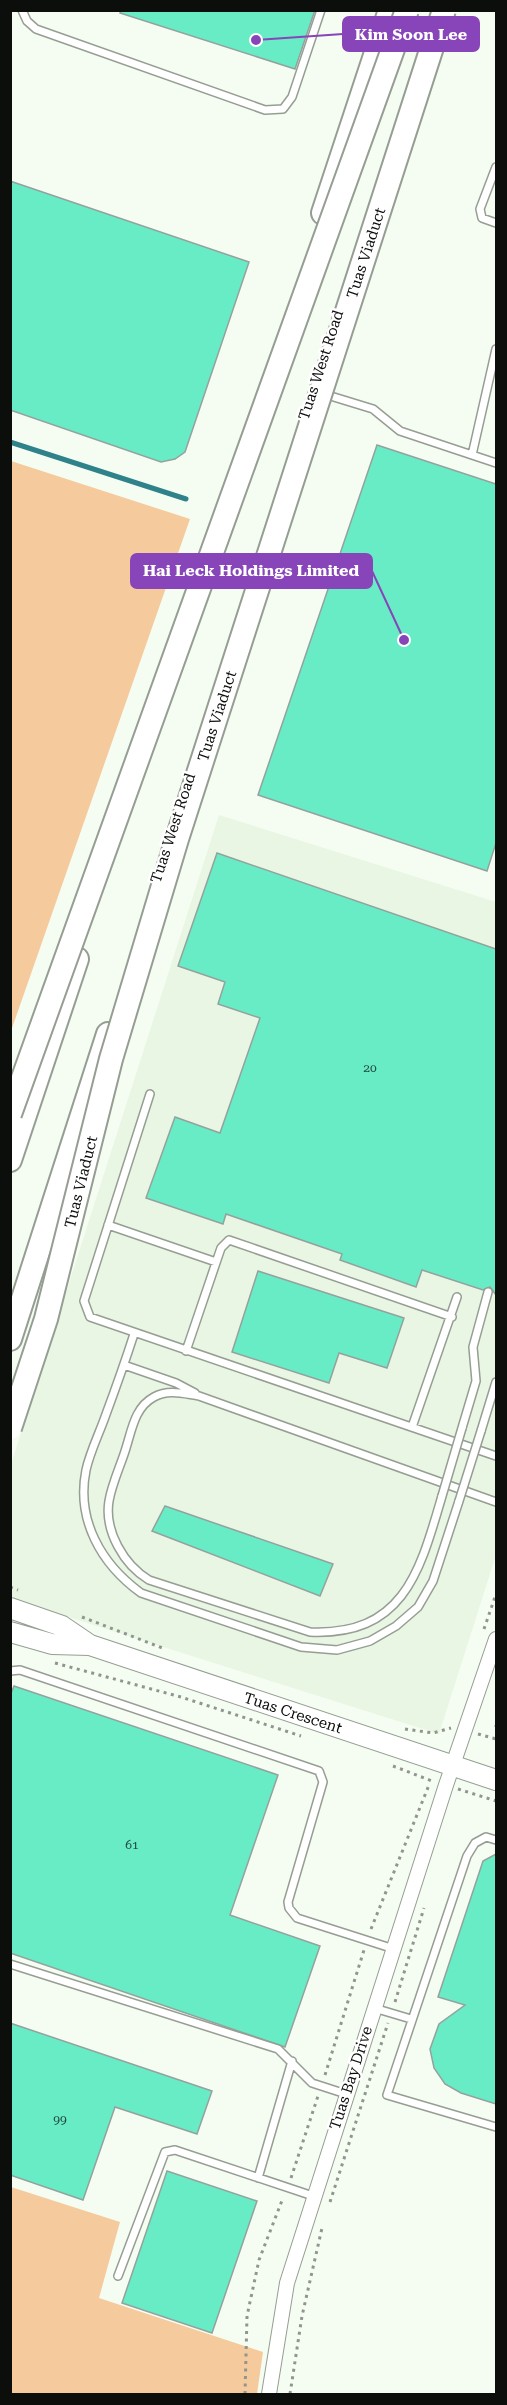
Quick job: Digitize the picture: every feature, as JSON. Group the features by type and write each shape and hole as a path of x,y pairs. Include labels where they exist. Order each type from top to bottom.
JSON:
{"main road":[{"path":"10,1160 390,10"},
{"path":"10,1114 408,10"},
{"name":"Tuas West Road","path":"10,1339 312,390 438,10"},
{"name":"Tuas Viaduct","path":"10,1428 46,1319 111,1059 177,839 444,10"}],"street":[{"name":"Tuas Crescent","path":"15,1600 62,1626 90,1645 496,1780"},
{"name":"Tuas Crescent","path":"10,1632 52,1644 90,1645"},
{"name":"Tuas Bay Drive","path":"269,2394 287,2283 313,2196 446,1785 496,1639"}],"lane":[{"path":"22,10 27,21 36,29 265,110 275,110 283,108 292,97 321,10"},
{"path":"496,167 480,209 482,218 496,223"},
{"path":"472,455 496,349"},
{"path":"312,390 373,409 400,431 496,463"},
{"path":"150,1094 84,1301 90,1317 134,1334 496,1456"},
{"path":"108,1225 216,1262"},
{"path":"186,1351 221,1248 229,1240 452,1317"},
{"path":"199,1396 168,1392 153,1398 137,1413 109,1502 109,1519 119,1549 139,1574 149,1580 310,1632 337,1633 365,1625 386,1613 405,1594 416,1576 476,1381 473,1347 488,1292"},
{"path":"412,1427 452,1317 457,1297"},
{"path":"134,1334 86,1469 84,1500 89,1527 105,1558 121,1578 141,1593 301,1647 337,1650 369,1641 396,1626 418,1607 433,1581 496,1382"},
{"path":"124,1365 176,1383 199,1396 496,1502"},
{"path":"10,1671 20,1670 319,1771 323,1782 288,1902 289,1908 297,1918 394,1949"},
{"path":"496,1840 486,1837 476,1843 467,1857 387,2095 496,2127"},
{"path":"10,1964 278,2049 312,2083 346,2094"},
{"path":"374,2008 411,2019"},
{"path":"258,2178 292,2061"},
{"path":"118,2276 165,2152 175,2150 313,2196"}],"path":[{"path":"10,1587 15,1600"},
{"path":"78,1615 176,1653"},
{"path":"45,1661 181,1697 304,1737"},
{"path":"404,1729 432,1732 450,1727"},
{"path":"391,1766 496,1802"},
{"path":"330,2204 391,2013"},
{"path":"290,2394 302,2316 322,2226"}],"shaded area":[{"path":"10,461 190,519 11,1031"},
{"path":"219,815 496,902 496,1555 439,1734 11,1599 11,1464"},
{"path":"11,2187 120,2222 99,2298 263,2352 257,2394 11,2394"}],"building":[{"path":"121,10 315,10 295,69 120,13"},
{"path":"10,181 249,262 185,452 175,459 161,462 10,410"},
{"path":"377,445 496,484 496,843 487,871 258,795"},
{"path":"217,853 496,949 496,1295 490,1287 483,1290 422,1270 416,1287 340,1260 342,1254 226,1214 223,1224 146,1198 175,1117 220,1133 260,1018 218,1004 225,982 178,966"},
{"path":"258,1271 404,1318 387,1368 339,1353 329,1383 232,1352"},
{"path":"165,1506 333,1564 320,1596 152,1531"},
{"path":"14,1686 278,1775 230,1915 320,1946 285,2047 10,1953 10,1696"},
{"path":"496,1854 496,2104 461,2093 445,2084 434,2068 430,2049 439,2024 465,2005 438,1997 483,1861"},
{"path":"10,2023 212,2091 197,2134 115,2107 83,2200 10,2175"},
{"path":"167,2171 257,2201 212,2333 122,2303"}],"waterway":[{"path":"10,442 186,499"}],"place":[{"name":"Kim Soon Lee","path":"256,40"},
{"name":"Hai Leck Holdings Limited","path":"404,640"}]}
